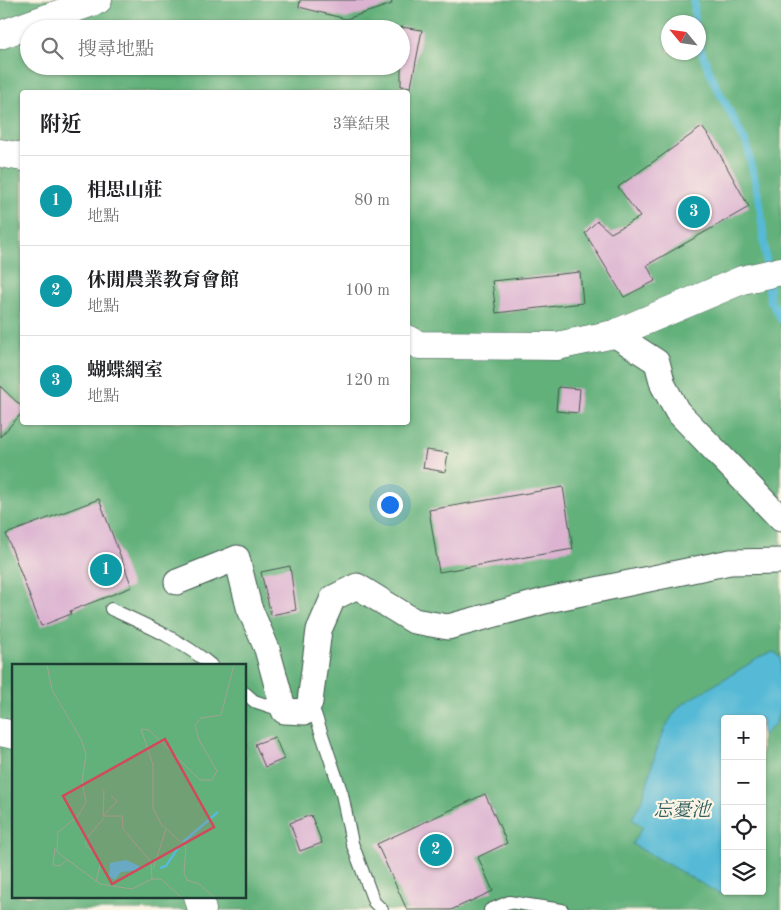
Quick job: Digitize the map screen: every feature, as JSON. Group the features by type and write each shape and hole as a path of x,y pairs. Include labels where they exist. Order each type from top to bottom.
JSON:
{"street":[{"path":"44,20 98,0"},
{"path":"0,36 20,29"},
{"path":"0,153 20,157"},
{"path":"410,340 419,345 557,346 614,334 742,280 781,271"},
{"path":"614,334 657,362 663,384 678,411 781,520"},
{"path":"177,582 237,558 249,607 295,711 310,702 319,630 333,598 357,586 414,621 448,627 548,600 730,562 781,561"}],"lane":[{"path":"111,609 158,630 201,656 210,664"},
{"path":"246,694 254,701 315,714 342,794 352,843 374,902 382,910"},
{"path":"490,910 509,902 562,910"}],"green space":[{"path":"0,0 781,0 781,910 0,910"}],"water":[{"name":"忘憂池","path":"774,652 781,658 781,705 776,723 766,732 766,715 721,715 720,894 632,844 643,827 632,819 644,795 661,737 672,716 680,706 762,656"}],"building":[{"path":"300,0 391,0 392,4 346,19 299,7"},
{"path":"410,28 422,30 411,87 401,86 401,75 410,75"},
{"path":"702,127 713,142 749,207 647,265 655,281 624,297 585,233 597,221 611,233 640,217 618,187"},
{"path":"580,272 583,303 496,313 492,281"},
{"path":"0,386 20,405 20,415 0,437"},
{"path":"558,387 580,389 578,413 556,411"},
{"path":"426,450 448,453 445,472 423,468"},
{"path":"563,487 573,549 439,572 429,510"},
{"path":"99,499 132,587 70,611 71,614 41,626 6,534"},
{"path":"290,566 296,610 271,615 261,572"},
{"path":"275,737 284,759 265,767 255,744"},
{"path":"485,794 507,843 478,857 493,891 451,910 407,910 377,844"},
{"path":"311,815 322,843 300,851 290,823"}],"waterway":[{"path":"694,0 695,15"},
{"path":"705,60 714,82 747,145 760,203 770,300 781,319"}],"place":[{"name":"蝴蝶網室","path":"694,212"},
{"name":"相思山莊","path":"106,570"},
{"name":"休閒農業教育會館","path":"436,850"}]}
